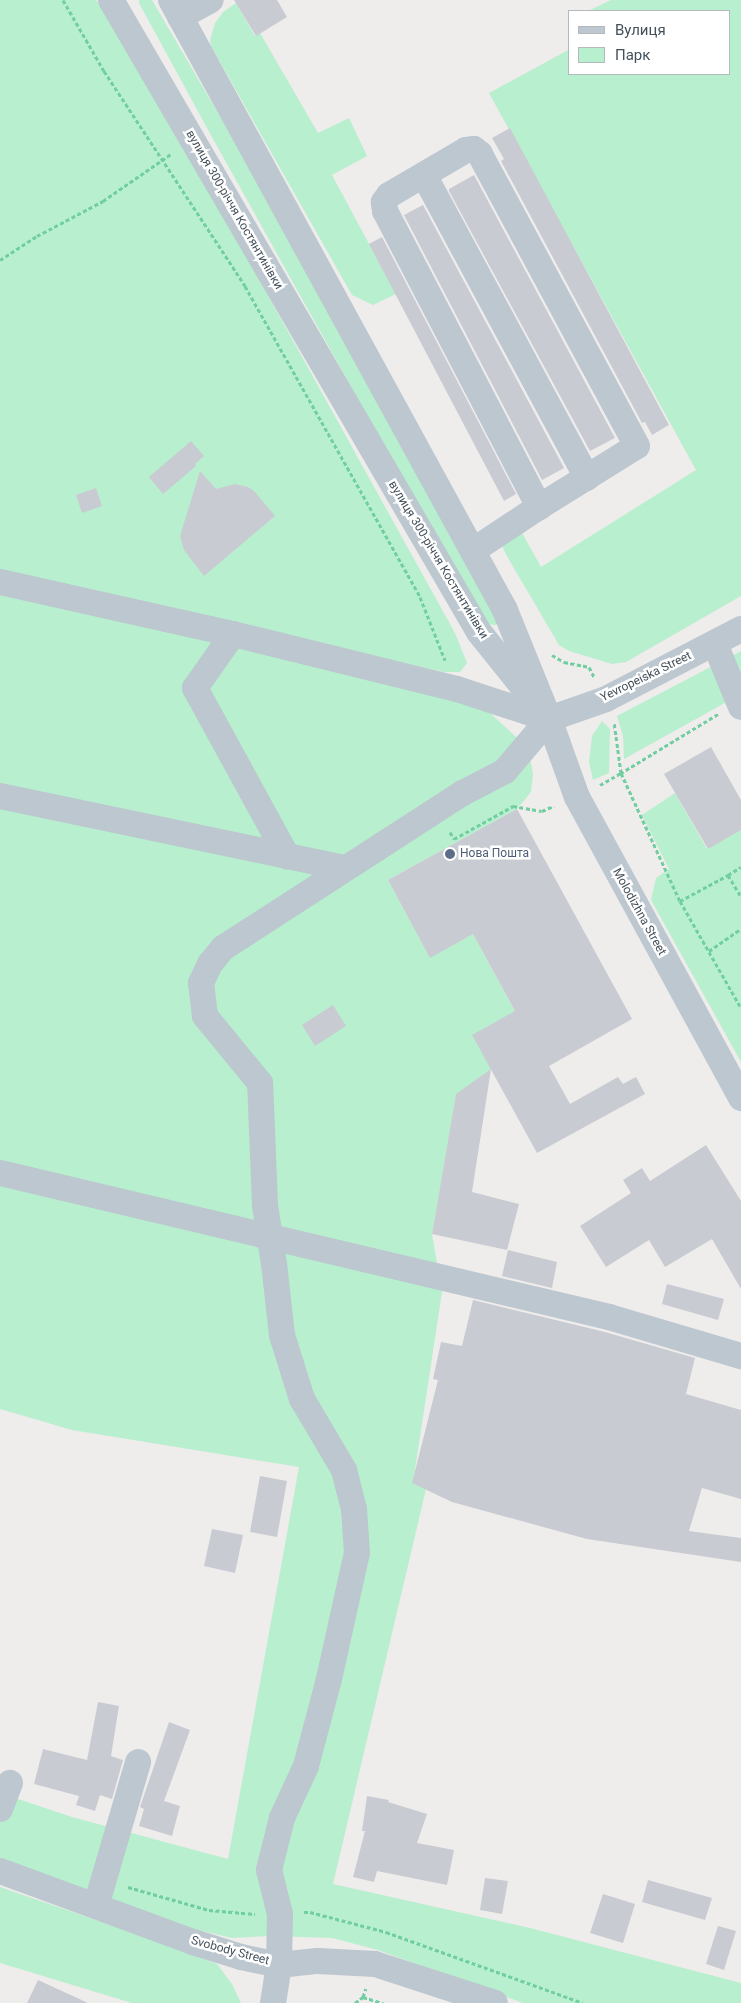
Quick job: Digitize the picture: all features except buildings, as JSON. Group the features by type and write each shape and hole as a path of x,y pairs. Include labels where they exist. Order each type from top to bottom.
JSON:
{"street":[{"name":"вулиця 300-річчя Костянтинівки","path":"111,0 479,632 549,719"},
{"path":"211,0 175,8 474,550 505,610 549,719"},
{"path":"474,550 538,507 637,446 480,154 474,149 466,150 390,195 384,202 385,211 538,507"},
{"path":"424,175 587,478"},
{"path":"0,582 233,634 457,689 549,719"},
{"name":"Yevropeiska Street","path":"549,719 606,699 741,629"},
{"path":"233,634 195,688 287,856"},
{"path":"715,644 739,705"},
{"path":"273,2003 278,1965 280,1914 269,1870 282,1818 306,1766 329,1679 357,1553 354,1509 344,1470 302,1399 282,1335 274,1264 268,1236 260,1083 205,1016 200,983 210,964 223,948 437,809 505,771 549,719"},
{"name":"Molodizhna Street","path":"549,719 577,797 741,1098"},
{"path":"0,796 346,868"},
{"path":"0,1173 609,1317 741,1356"},
{"path":"96,1906 138,1762"},
{"path":"0,1809 10,1783"},
{"name":"Svobody Street","path":"0,1870 192,1942 241,1957 278,1965 318,1961 375,1964 495,2003"}],"path":[{"path":"63,0 104,71 245,286 420,597 457,689"},
{"path":"0,260 37,236 103,201 192,138"},
{"path":"545,651 564,662 589,667 606,699 617,731 621,773 680,901 741,1008"},
{"path":"437,809 454,839 513,806 542,811 577,797 739,705"},
{"path":"680,901 741,868"},
{"path":"728,875 741,898"},
{"path":"709,951 741,928"},
{"path":"363,1997 383,2003"}],"green space":[{"path":"0,0 96,0 108,16 255,272 455,633 467,663 460,672 444,672 0,571"},
{"path":"139,0 152,0 222,120 500,621 496,625 485,624 414,500 207,128"},
{"path":"611,0 741,0 741,596 626,662 612,664 569,651 559,645 508,558 503,548 503,539 521,531 541,567 696,470 489,93 568,50 568,75 731,75 731,10 590,10"},
{"path":"236,3 255,36 260,33 318,133 349,118 367,156 332,175 396,294 373,305 352,295 211,46 210,40 215,23 223,12"},
{"path":"0,592 432,690 485,708 517,738 530,758 533,774 531,792 517,809 388,880 430,957 473,934 515,1011 491,1069 456,1095 432,1234 442,1292 413,1483 426,1489 333,1884 530,1928 741,1983 741,2003 523,2003 378,1950 332,1938 271,1936 232,1938 185,1927 0,1861 0,1793 72,1817 228,1859 299,1467 72,1430 0,1409"},
{"path":"741,651 741,694 624,759 623,736 617,716"},
{"path":"602,721 610,729 609,773 593,780 589,762 592,736"},
{"path":"675,793 707,849 741,830 741,1062 651,900 656,878 669,869 642,815"},
{"path":"0,1887 177,1948 217,1964 232,1984 241,2003 132,2003 0,1963"}],"place":[{"name":"Нова Пошта","path":"450,854"}]}
